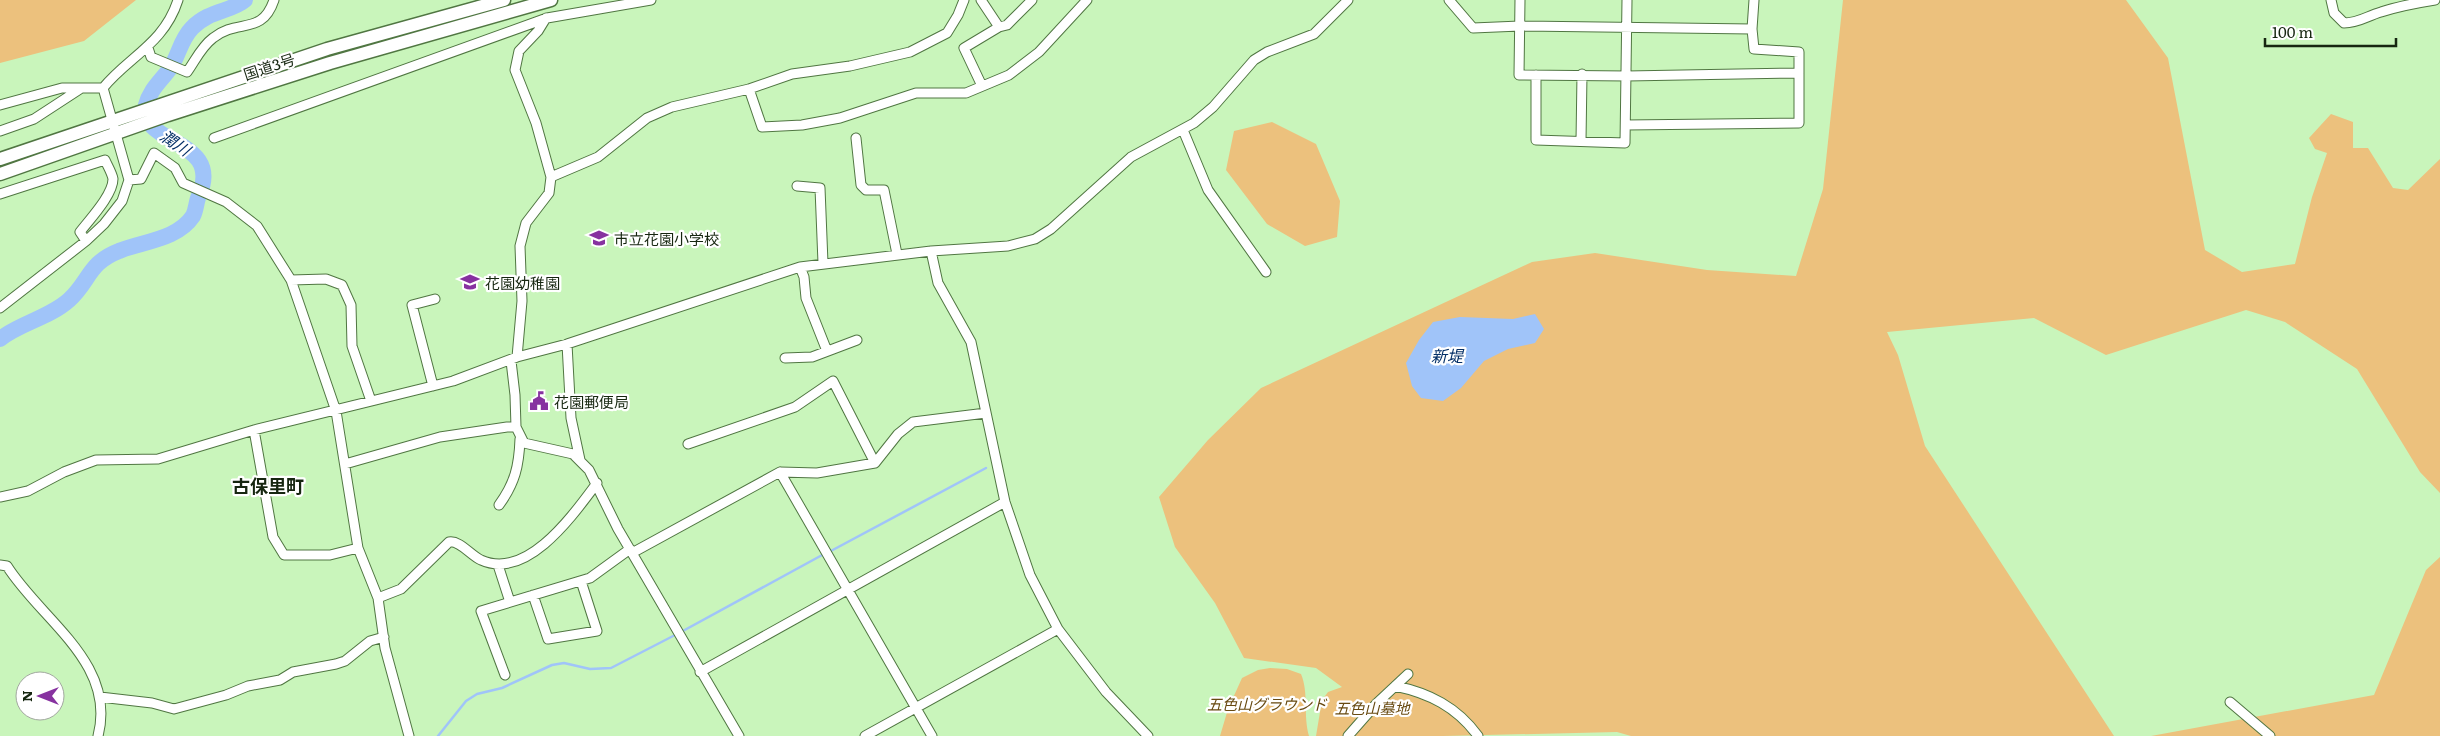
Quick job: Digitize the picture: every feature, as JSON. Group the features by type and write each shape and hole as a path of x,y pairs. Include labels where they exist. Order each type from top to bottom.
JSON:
{"highway":[{"name":"国道3号","path":"0,159 113,128 170,109 327,50 504,0"},
{"name":"国道3号","path":"170,109 545,1"},
{"name":"国道3号","path":"0,174 113,128"}],"street":[{"path":"0,104 62,88 103,88 149,52 174,11 178,0"},
{"path":"149,52 187,72 204,46 213,38 227,29 249,26 263,20 271,10 274,0"},
{"path":"214,138 547,18 652,0"},
{"path":"551,178 598,157 647,118 672,107 749,89 792,74 850,66 910,52 947,32 958,15 964,0"},
{"path":"981,0 999,27"},
{"path":"982,86 964,48 999,27 1007,25 1032,0"},
{"path":"749,89 762,127 802,125 840,118 916,93 966,93 1009,75 1039,52 1087,0"},
{"path":"0,497 28,491 64,472 96,460 158,459 254,430 433,386 514,359 568,344 800,267 897,254 1008,246 1035,238 1051,230 1131,157 1162,138 1183,130 1213,107 1254,60 1267,52 1314,34 1348,0"},
{"path":"1449,0 1473,28 1520,26 1627,29 1752,29"},
{"path":"1520,0 1519,75 1582,74 1627,76 1799,72"},
{"path":"1536,74 1536,140 1625,143 1627,0"},
{"path":"1626,125 1799,124 1799,52 1754,49 1752,29 1754,0"},
{"path":"2331,0 2334,13 2344,23 2358,23 2378,13 2404,4 2434,0"},
{"path":"545,1 547,18 519,51 515,70 536,123 551,178 549,193 526,223 520,246 522,300 514,359 516,426 524,443 572,454 580,460 597,483 631,551 739,736"},
{"path":"1581,142 1582,74"},
{"path":"0,308 86,241 104,224 122,200 129,180 103,88"},
{"path":"0,131 34,119 80,89"},
{"path":"1183,130 1208,190 1266,272"},
{"path":"856,138 861,185 866,190 884,190 897,254"},
{"path":"129,180 141,179 154,153 175,168 183,183 226,202 257,226 291,280 336,411 358,548 378,598 384,637 409,736"},
{"path":"0,194 105,160 113,178 102,203 80,232 86,241"},
{"path":"796,186 820,188 823,263"},
{"path":"930,251 938,283 971,342 1004,502 1030,575 1058,629 1106,692 1148,736"},
{"path":"800,267 804,277 806,298 827,351"},
{"path":"291,280 326,278 342,285 351,305 352,346 371,402"},
{"path":"433,386 412,305 435,299"},
{"path":"785,358 812,357 857,340"},
{"path":"568,344 571,418 580,460"},
{"path":"688,444 795,408 833,381 875,463"},
{"path":"505,675 481,611 590,578 631,551 780,472 817,473 875,463 898,434 913,422 986,413"},
{"path":"344,464 440,437 516,426"},
{"path":"254,430 273,537 280,552 284,556 330,555 358,548"},
{"path":"499,505 512,487 519,460 520,438"},
{"path":"780,472 932,736"},
{"path":"378,598 401,589 449,542 458,543 474,557 498,565 512,563 531,554 564,525 597,483"},
{"path":"700,672 1004,502"},
{"path":"0,565 7,566 21,588 75,646 88,664 100,697 101,727 98,736"},
{"path":"498,565 510,602"},
{"path":"533,596 548,639 597,631 581,581"},
{"path":"865,736 1058,629"},
{"path":"100,697 152,703 174,709 226,695 248,686 280,680 293,672 345,661 370,642 384,637"},
{"path":"1348,736 1408,674"},
{"path":"1395,686 1415,690 1434,697 1463,717 1478,736"},
{"path":"2230,702 2270,736"}],"green space":[{"path":"0,0 136,0 84,41 0,63"},
{"name":"五色山墓地","path":"1843,0 2126,0 2168,58 2205,250 2242,272 2295,264 2312,197 2327,153 2315,149 2309,138 2331,114 2353,122 2353,148 2368,148 2393,188 2408,190 2440,159 2440,493 2420,472 2357,369 2285,322 2246,310 2106,355 2034,318 1887,332 1898,355 1925,446 2114,736 1631,736 1617,732 1443,736 1316,736 1322,700 1328,692 1342,687 1316,668 1244,658 1215,603 1175,547 1159,497 1208,440 1261,388 1532,262 1595,253 1707,270 1796,276 1823,189"},
{"path":"1272,122 1316,144 1340,201 1337,237 1305,246 1267,224 1226,170 1234,131"},
{"path":"2440,557 2440,736 2151,736 2374,695 2426,570"},
{"name":"五色山グラウンド","path":"1270,668 1287,669 1301,674 1305,689 1306,720 1309,736 1220,736 1228,709 1242,678 1258,670"}],"water":[{"name":"新堤","path":"1535,314 1544,329 1535,343 1508,349 1484,361 1461,388 1443,401 1421,398 1412,386 1406,363 1419,340 1433,322 1460,317 1513,319"}],"waterway":[{"name":"潤川","path":"0,339 8,333 53,311 69,300 101,261 119,251 169,235 186,224 193,216 203,178 201,164 192,153 155,129 147,119 146,105 153,89 171,67 185,37 192,28 205,18 245,0"},
{"path":"829,552 986,468"},
{"path":"681,632 824,554"},
{"path":"438,736 466,701 477,694 502,688 552,665 564,663 590,669 611,668 677,634"}],"place":[{"name":"市立花園小学校","path":"599,238"},
{"name":"花園幼稚園","path":"470,282"},
{"name":"花園郵便局","path":"539,401"}],"district":[{"name":"古保里町","path":"268,485"}]}
